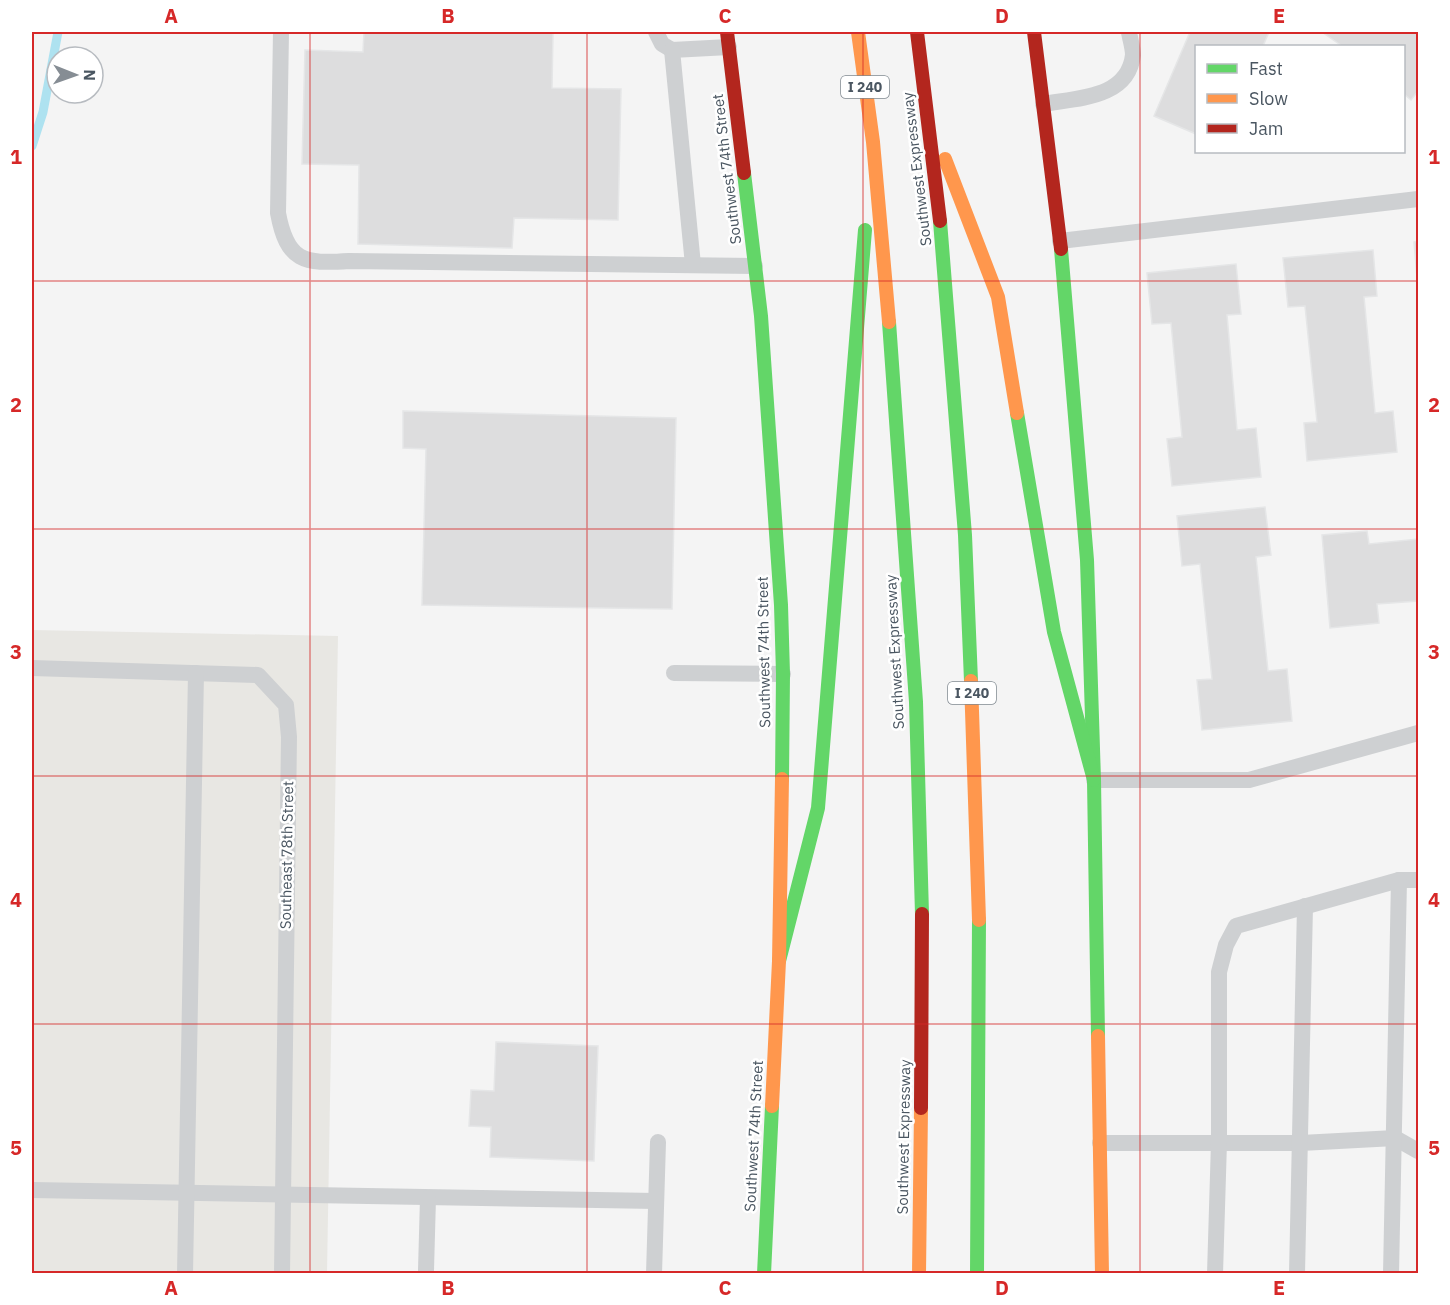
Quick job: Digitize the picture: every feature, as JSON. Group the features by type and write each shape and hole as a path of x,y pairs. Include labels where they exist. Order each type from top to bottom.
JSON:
{"main road":[{"name":"Southwest Expressway","path":"858,32 873,142 904,518 916,702 923,952 919,1274"},
{"name":"Southwest Expressway","path":"916,32 943,241 965,535 980,892 977,1274"},
{"path":"1034,32 1060,241 1087,560 1094,780 1102,1274"},
{"name":"Southwest 74th Street","path":"728,39 761,327 781,605 783,674 779,961 764,1274"},
{"path":"927,114 998,297 1054,632 1094,780"},
{"path":"779,961 818,808 873,142"}],"lane":[{"path":"280,32 278,213 282,234 288,246 302,258 320,263 349,261 755,266"},
{"path":"656,32 662,44 672,50 728,39"},
{"path":"1043,104 1102,94 1115,87 1125,75 1132,56 1129,32"},
{"path":"672,50 693,265"},
{"path":"1060,241 1419,199"},
{"name":"Southeast 78th Street","path":"32,668 258,675 286,705 289,737 282,1274"},
{"path":"674,673 783,674"},
{"path":"185,1274 196,674"},
{"path":"1094,780 1249,780 1419,733"},
{"path":"1215,1274 1220,1142 1219,972 1226,945 1236,926 1399,880 1419,880"},
{"path":"1391,1274 1399,880"},
{"path":"1297,1274 1305,906"},
{"path":"1100,1143 1301,1143 1395,1137 1419,1151"},
{"path":"654,1274 658,1142"},
{"path":"32,1190 656,1201"},
{"path":"426,1270 428,1198"}],"shaded area":[{"path":"32,630 338,636 327,1273 32,1274"}],"building":[{"path":"364,32 553,32 552,88 621,89 618,220 514,218 512,248 358,244 359,165 302,164 305,50 363,52"},
{"path":"1190,32 1269,32 1263,45 1195,45 1195,134 1154,116"},
{"path":"1322,32 1418,32 1418,91 1411,100 1405,95 1405,45 1341,45"},
{"path":"1418,241 1418,289 1414,242"},
{"path":"1373,250 1377,296 1364,297 1375,413 1393,411 1397,452 1307,461 1304,423 1317,422 1305,306 1288,307 1283,258"},
{"path":"1236,264 1241,314 1227,315 1237,430 1256,428 1261,477 1172,486 1167,439 1182,437 1171,323 1152,324 1147,273"},
{"path":"403,411 676,418 672,609 422,605 426,449 403,448"},
{"path":"1265,507 1271,555 1256,557 1268,671 1287,669 1292,721 1202,730 1197,680 1212,679 1200,564 1182,566 1177,516"},
{"path":"1367,531 1369,544 1418,539 1418,601 1377,604 1379,623 1330,628 1322,535"},
{"path":"496,1042 598,1046 594,1161 490,1157 491,1127 469,1126 471,1090 494,1091"}],"waterway":[{"path":"32,146 43,112 58,32"}],"traffic: fast":[{"path":"744,173 761,316 781,605 782,779"},
{"path":"940,221 965,535 971,681"},
{"path":"779,961 818,808 865,230"},
{"path":"1061,249 1087,560 1094,780 1098,1036"},
{"path":"889,322 916,702 922,914"},
{"path":"1017,413 1054,632 1094,780"},
{"path":"977,1274 979,920"},
{"path":"764,1274 772,1106"}],"traffic: slow":[{"path":"858,32 873,142 889,322"},
{"path":"945,159 998,297 1017,413"},
{"path":"971,681 979,920"},
{"path":"772,1106 779,961 782,779"},
{"path":"1098,1036 1102,1274"},
{"path":"919,1274 921,1108"}],"traffic: jam":[{"path":"727,32 744,173"},
{"path":"917,32 940,221"},
{"path":"1034,32 1061,249"},
{"path":"921,1108 922,914"}]}
